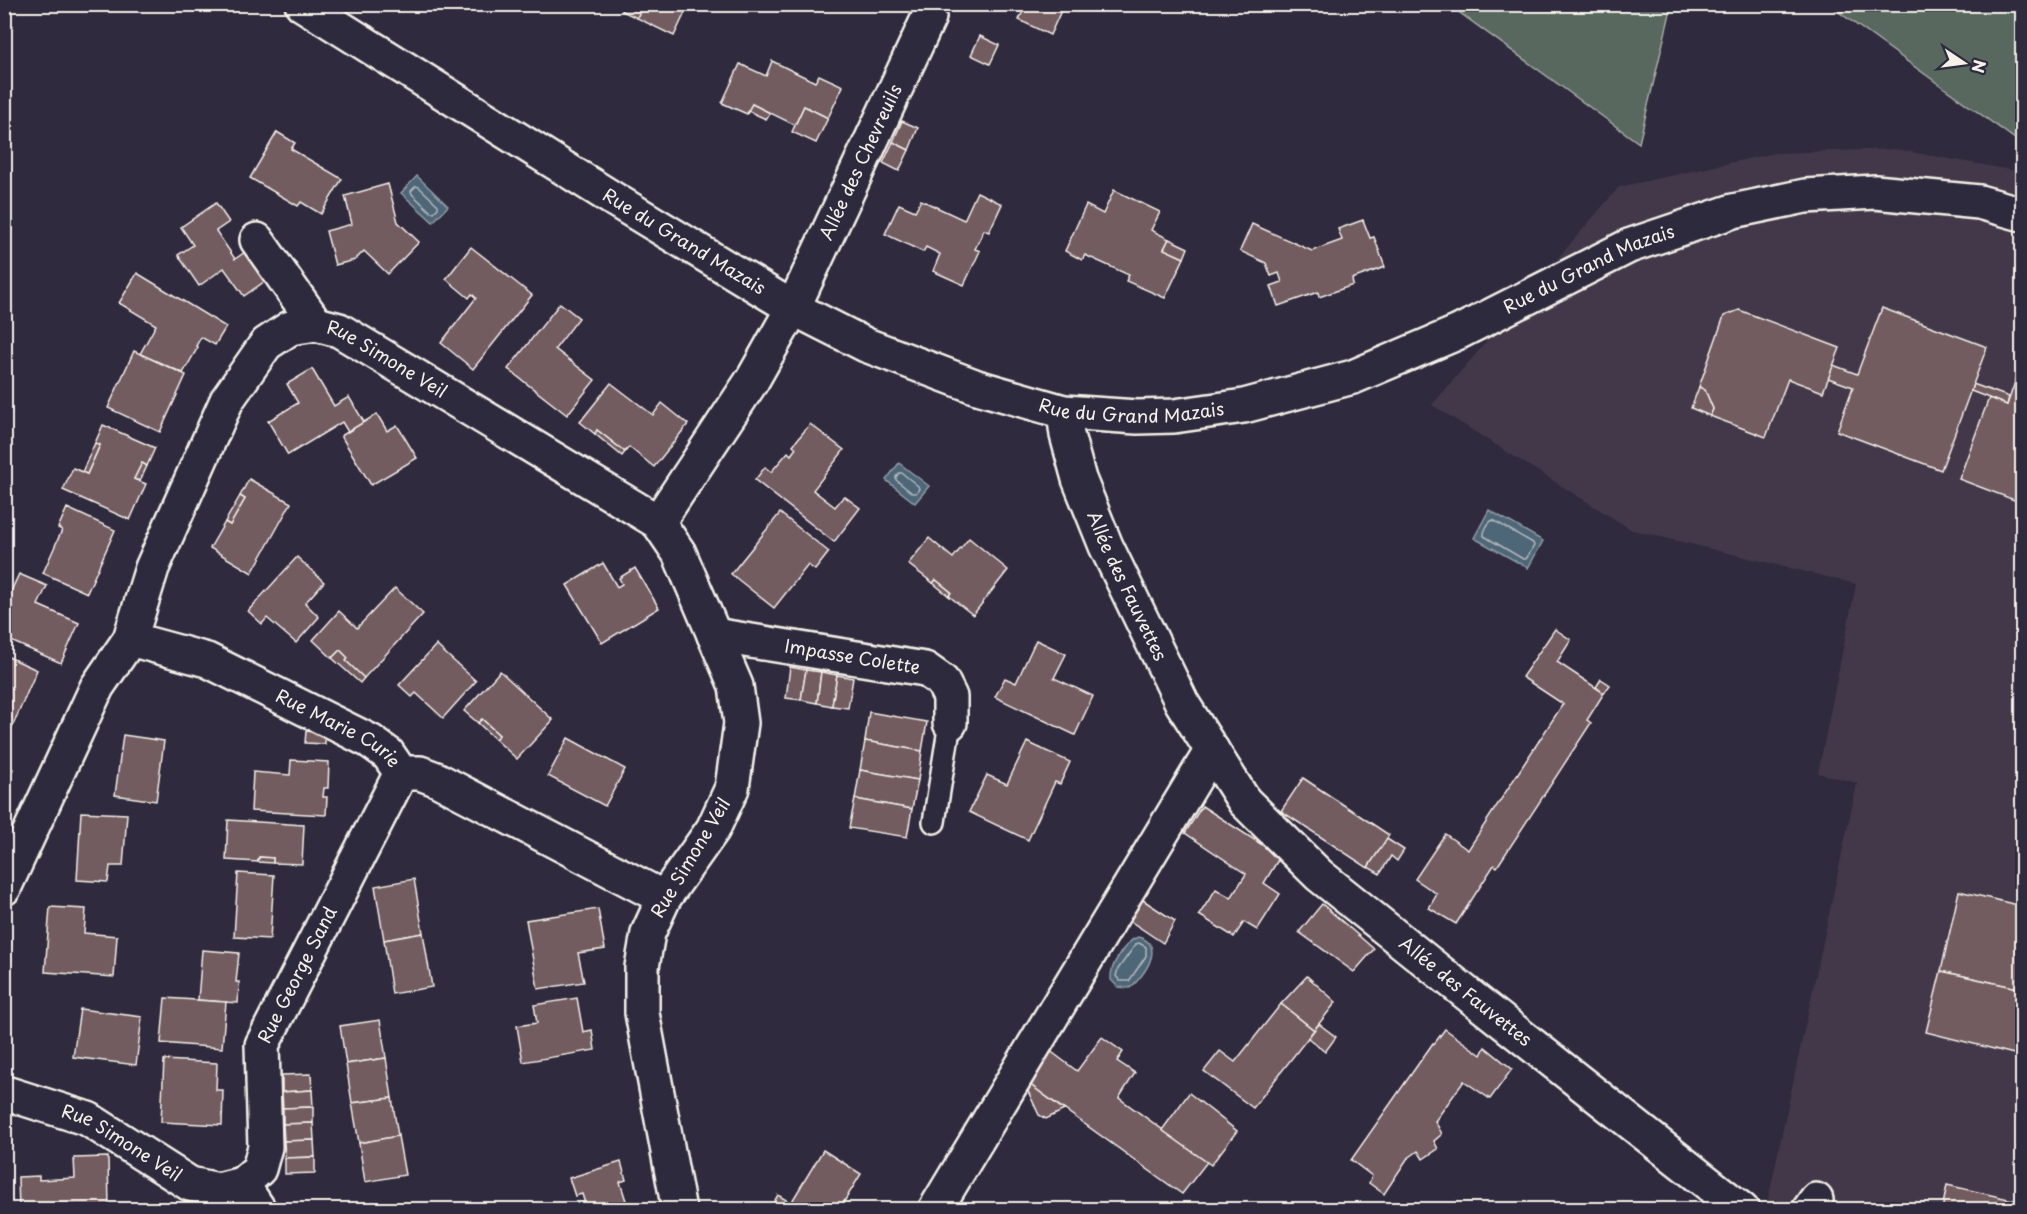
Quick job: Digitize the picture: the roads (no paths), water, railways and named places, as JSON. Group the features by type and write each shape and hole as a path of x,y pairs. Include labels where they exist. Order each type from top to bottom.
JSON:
{"street":[{"name":"Rue du Grand Mazais","path":"302,4 615,200 793,308 866,345 977,387 1064,412 1137,417 1174,416 1244,406 1353,377 1459,332 1629,246 1733,211 1805,196 1875,192 1979,202 2022,214"},
{"name":"Allée des Chevreuils","path":"793,308 929,17"},
{"path":"257,240 316,324"},
{"path":"658,522 753,379 793,308"},
{"name":"Rue Simone Veil","path":"4,888 97,687 130,639 152,568 227,400 266,344 290,328 316,324 339,330 658,522 678,553 736,686 741,723 732,788 713,829 664,898 648,933 642,967 642,1013 679,1209"},
{"name":"Allée des Fauvettes","path":"1064,412 1067,435 1079,479 1106,546 1182,703 1244,801 1319,875 1742,1209"},
{"name":"Impasse Colette","path":"714,636 925,669 942,681 950,697 950,723"},
{"name":"Rue Marie Curie","path":"130,639 207,660 370,741 388,754 401,773 420,773 436,779 664,898"},
{"path":"935,1209 1212,750"},
{"name":"Rue George Sand","path":"250,1197 265,1147 262,1045 401,773"},
{"name":"Rue Simone Veil","path":"6,1092 88,1119 190,1184 250,1197"}],"lane":[{"path":"934,822 950,723"}],"water":[{"path":"417,176 448,206 433,222 401,193"},
{"path":"899,463 929,486 915,503 886,480"},
{"path":"1489,510 1543,541 1528,568 1474,538"},
{"path":"1138,937 1147,941 1151,946 1150,961 1130,988 1118,987 1111,980 1113,968 1128,943"}]}
